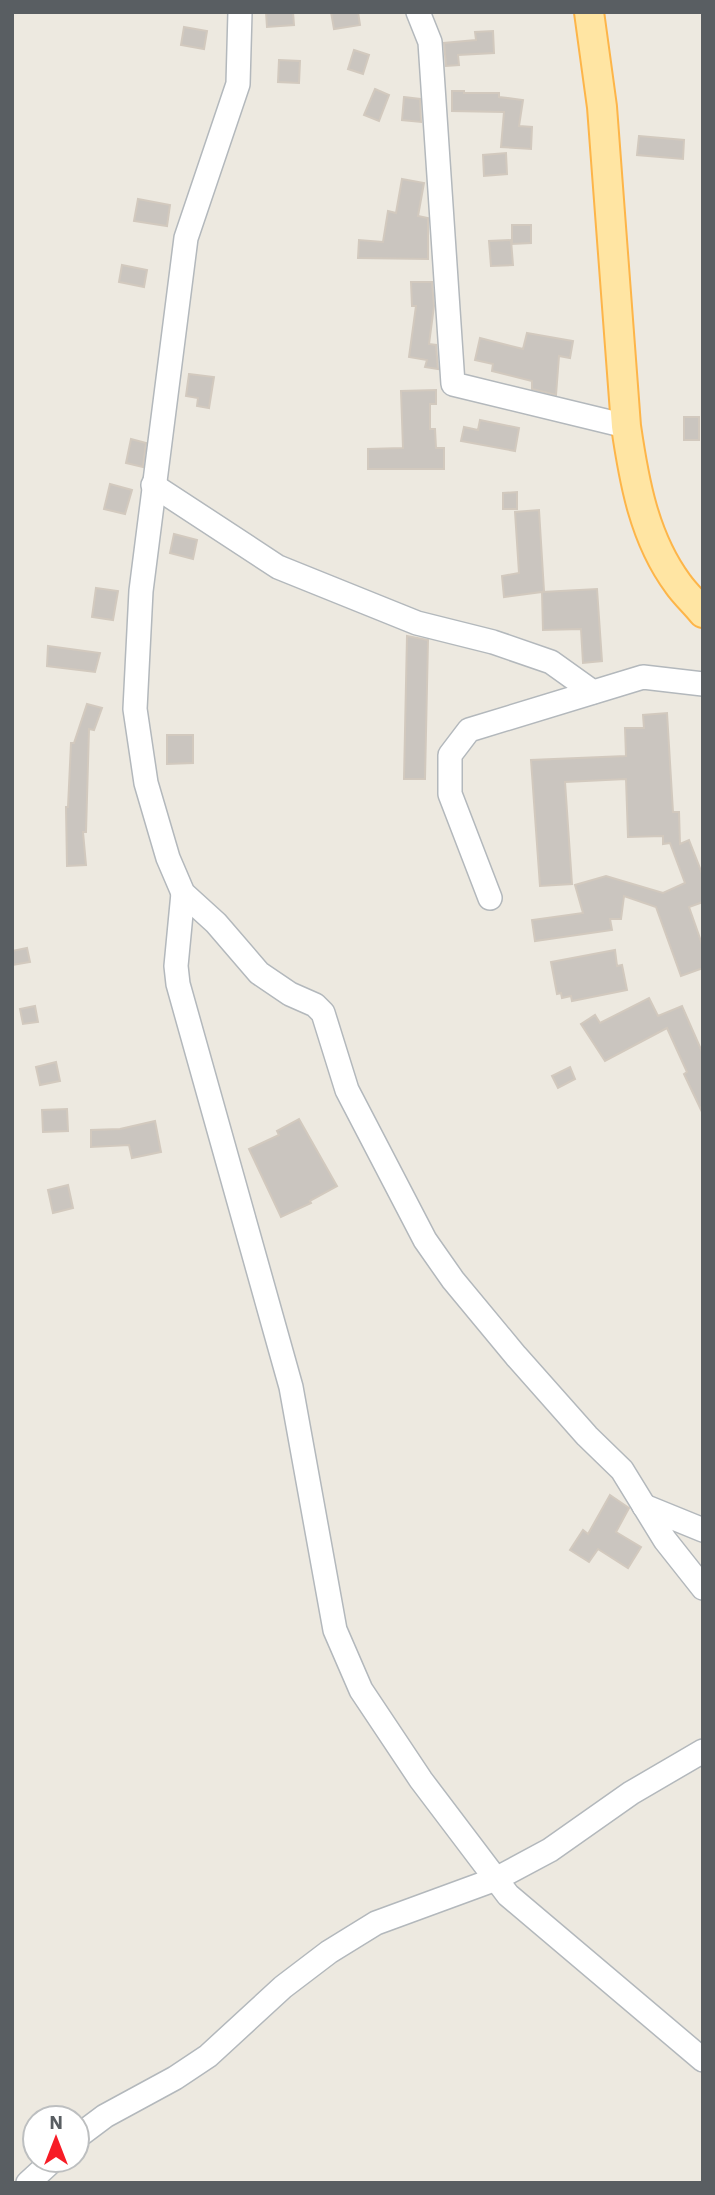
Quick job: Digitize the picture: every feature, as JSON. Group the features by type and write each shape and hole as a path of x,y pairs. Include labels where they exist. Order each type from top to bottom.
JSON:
{"main road":[{"path":"589,12 602,107 625,426 633,477 658,550 677,584 703,613"}],"street":[{"path":"240,12 239,84 186,238 141,591 135,709 146,783 183,894 176,966 178,984 291,1387 335,1630 362,1690 421,1780 508,1895 703,2060"},
{"path":"418,12 430,43 453,384 625,426"},
{"path":"153,485 278,567 417,624 493,642 551,662 593,692"},
{"path":"490,898 450,794 450,755 469,730 643,677 703,684"},
{"path":"183,894 216,923 259,973 315,1005 323,1013 347,1090 425,1240 453,1280 516,1356 587,1436 622,1470 665,1540 703,1588"},
{"path":"644,1506 703,1530"},
{"path":"91,2126 208,2056 283,1987 341,1944 376,1923 496,1879 550,1850 631,1793 703,1751"}],"building":[{"path":"266,12 293,12 294,25 267,27"},
{"path":"331,12 358,12 360,25 334,29"},
{"path":"184,27 207,31 204,49 181,45"},
{"path":"493,31 494,53 458,55 459,65 446,66 444,43 476,40 475,32"},
{"path":"354,50 369,55 363,74 348,69"},
{"path":"279,60 300,61 299,83 278,82"},
{"path":"375,89 389,95 379,121 364,115"},
{"path":"452,91 499,93 499,97 523,100 519,126 532,127 531,149 501,147 504,112 452,111"},
{"path":"404,97 420,99 421,122 402,120"},
{"path":"639,136 684,140 683,159 637,155"},
{"path":"506,153 507,174 484,176 483,155"},
{"path":"402,179 424,183 418,216 428,218 428,259 358,258 359,240 383,242 388,211 396,213"},
{"path":"138,199 170,205 167,226 134,221"},
{"path":"512,225 531,225 531,243 512,244"},
{"path":"511,240 513,265 491,266 489,241"},
{"path":"122,265 147,270 144,287 119,282"},
{"path":"411,282 432,282 434,306 429,344 436,345 438,369 425,367 427,360 409,357 416,306 412,306"},
{"path":"527,333 573,341 570,358 559,356 556,395 532,389 532,381 492,371 493,364 475,360 480,338 523,349"},
{"path":"189,374 214,377 209,408 197,406 198,398 186,396"},
{"path":"436,390 436,404 430,404 430,429 435,429 436,448 444,448 444,469 368,469 368,449 403,448 401,391"},
{"path":"684,417 699,417 699,440 684,440"},
{"path":"480,420 519,428 515,451 461,441 464,427 478,430"},
{"path":"131,439 146,443 143,467 126,463"},
{"path":"110,484 132,490 125,514 104,509"},
{"path":"517,492 517,509 503,509 503,493"},
{"path":"539,510 544,591 504,597 502,576 519,573 515,512"},
{"path":"174,534 197,540 193,559 170,553"},
{"path":"96,588 118,591 113,620 92,617"},
{"path":"597,589 602,661 583,663 581,629 543,630 542,592"},
{"path":"407,636 428,640 425,779 404,779"},
{"path":"48,646 100,653 95,672 47,666"},
{"path":"87,704 102,708 94,730 89,729 86,832 83,832 86,865 67,866 66,807 71,743 74,743"},
{"path":"667,713 673,812 679,812 680,844 689,840 703,876 703,902 689,907 703,947 703,968 681,976 656,907 624,896 621,919 610,919 612,930 535,941 532,920 583,913 575,885 606,876 663,893 685,883 670,843 663,844 663,836 628,837 626,779 565,782 572,884 540,886 531,760 626,756 625,728 644,728 643,715"},
{"path":"167,735 193,735 193,763 167,764"},
{"path":"27,948 30,962 12,965 12,951"},
{"path":"615,950 617,966 622,965 627,990 572,1001 571,996 562,998 561,993 557,994 551,962"},
{"path":"649,998 658,1016 682,1006 703,1054 703,1114 667,1028 605,1061 581,1024 595,1015 600,1023"},
{"path":"35,1006 38,1022 23,1024 20,1009"},
{"path":"56,1062 60,1081 40,1085 36,1067"},
{"path":"570,1067 575,1079 558,1088 552,1076"},
{"path":"67,1109 68,1131 43,1132 42,1110"},
{"path":"299,1119 337,1186 310,1201 311,1203 281,1217 249,1149 279,1135 277,1131"},
{"path":"155,1121 161,1152 132,1158 129,1145 91,1147 91,1130 120,1129"},
{"path":"68,1185 73,1208 53,1213 48,1190"},
{"path":"610,1495 629,1508 616,1532 641,1547 628,1568 598,1549 589,1562 570,1550 583,1530 588,1534"}]}
